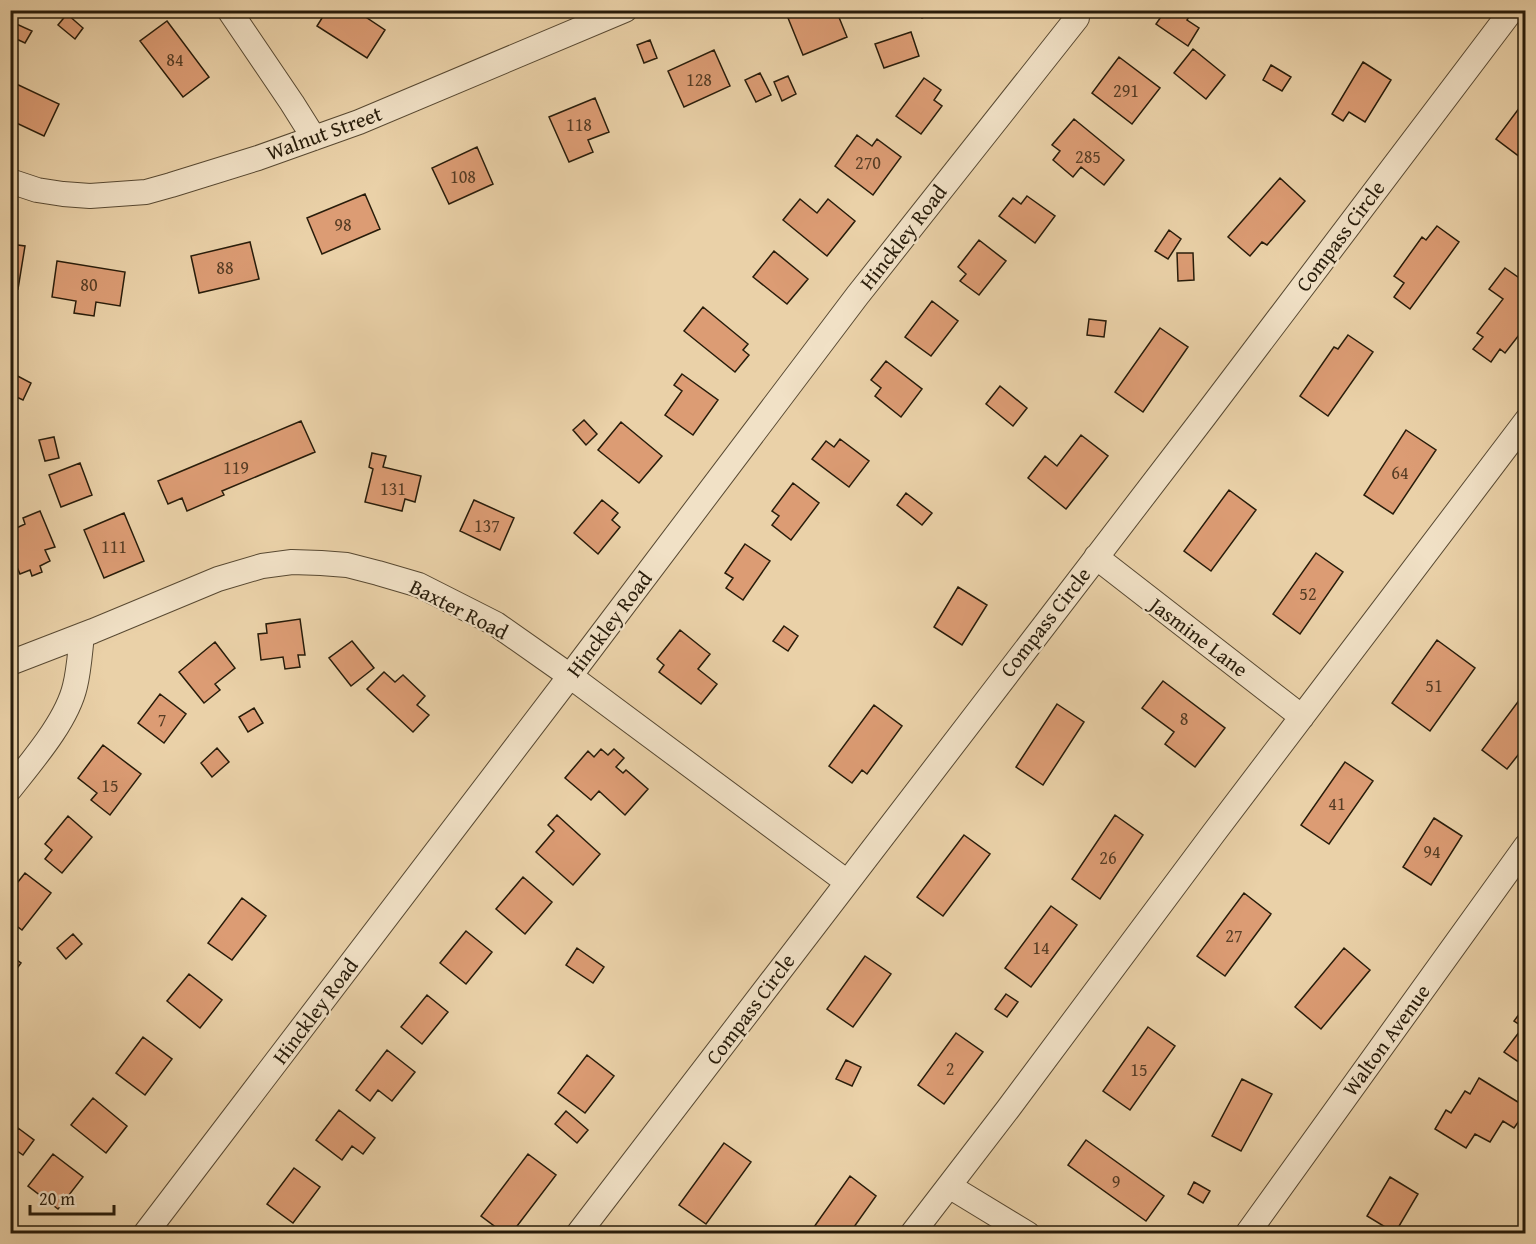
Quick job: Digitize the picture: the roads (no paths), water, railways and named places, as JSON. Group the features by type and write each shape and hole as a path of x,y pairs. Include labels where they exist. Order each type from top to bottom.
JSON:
{"street":[{"path":"229,10 314,138"},
{"name":"Walnut Street","path":"10,182 37,190 90,196 146,192 258,158 359,122 578,19 625,10"},
{"name":"Compass Circle","path":"578,1233 1512,10"},
{"name":"Hinckley Road","path":"145,1233 857,296 1077,18"},
{"path":"912,1233 1526,421"},
{"name":"Jasmine Lane","path":"1096,557 1302,717"},
{"name":"Baxter Road","path":"10,663 218,579 262,566 292,562 346,565 419,585 496,624 570,676 847,882"},
{"path":"10,789 46,742 71,699 82,635"},
{"name":"Walton Avenue","path":"1247,1233 1526,846"},
{"path":"949,1186 1028,1233"}]}
